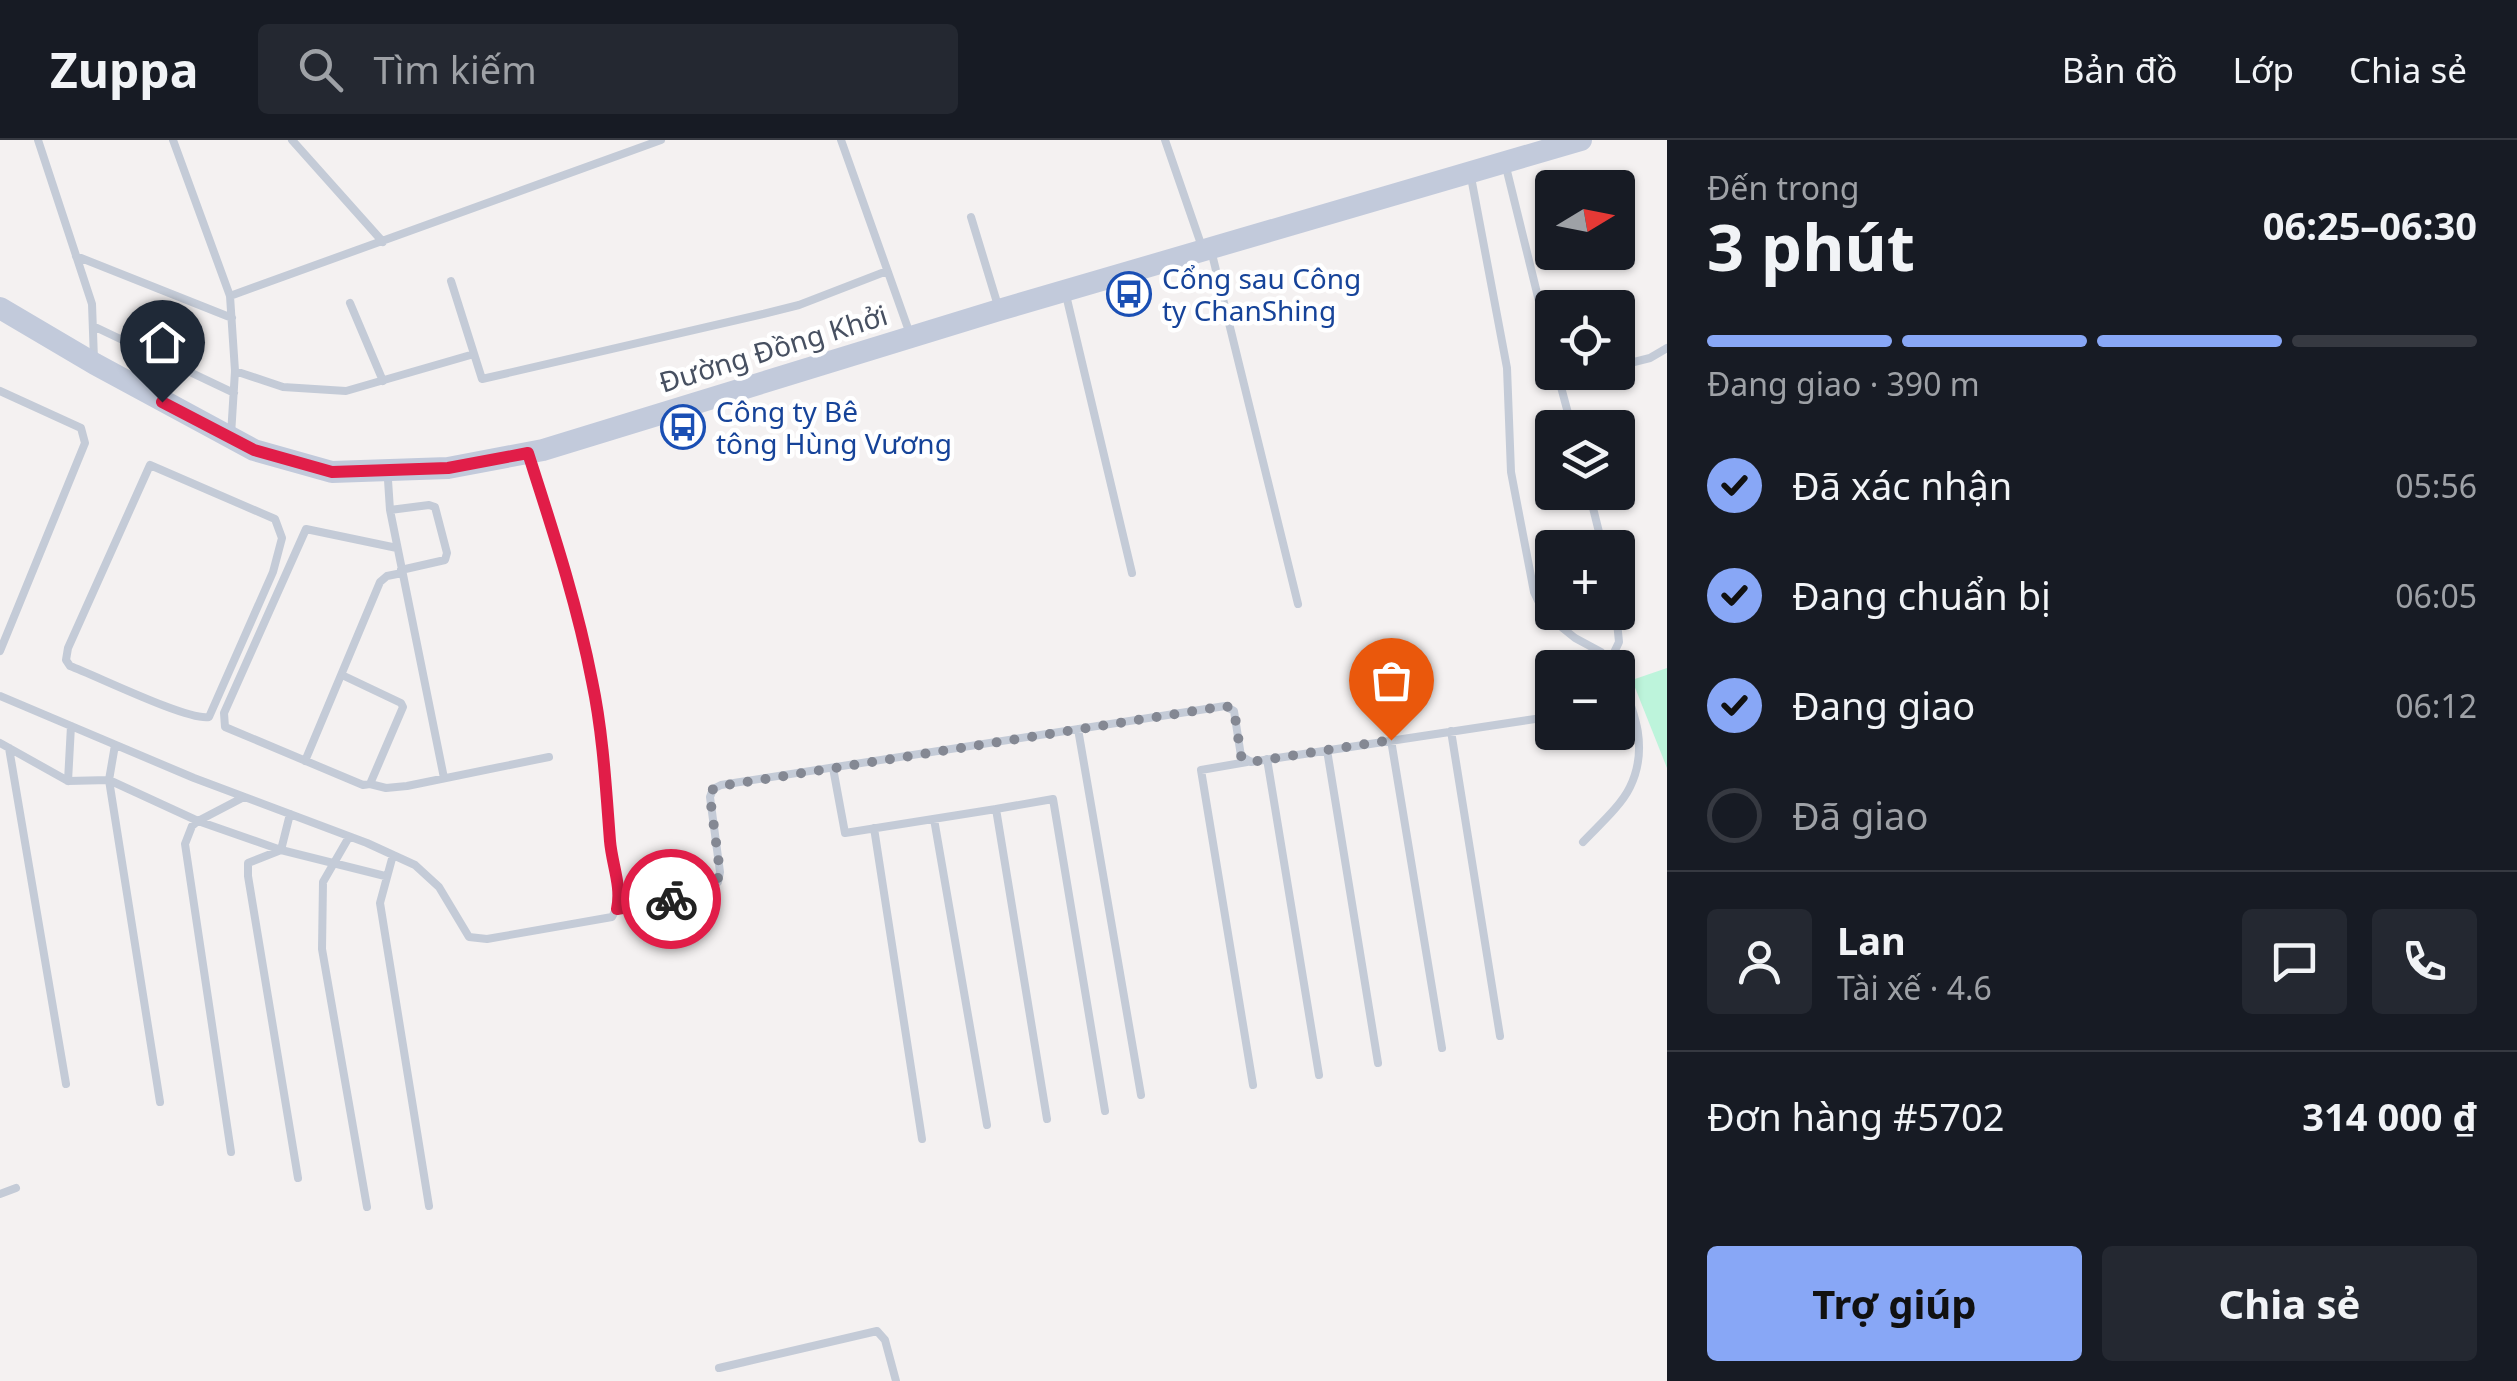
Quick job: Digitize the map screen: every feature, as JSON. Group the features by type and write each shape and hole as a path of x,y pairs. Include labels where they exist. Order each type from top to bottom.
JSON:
{"main road":[{"name":"Đường Đồng Khởi","path":"0,308 94,364 254,450 332,472 448,468 528,453 1581,140"}],"lane":[{"path":"38,140 92,304 94,364"},
{"path":"173,140 230,296 235,371 230,439"},
{"path":"292,140 383,242"},
{"path":"230,296 383,242 628,145 661,140"},
{"path":"841,140 911,338"},
{"path":"1165,140 1208,250 1298,604"},
{"path":"1505,162 1536,290"},
{"path":"1470,172 1507,368 1511,472 1534,592 1544,613 1593,650"},
{"path":"971,218 999,310"},
{"path":"76,256 232,318"},
{"path":"451,280 482,379 800,305 888,271"},
{"path":"1065,291 1132,573"},
{"path":"350,303 383,382"},
{"path":"93,326 234,393"},
{"path":"1635,362 1667,348"},
{"path":"235,371 283,386 346,391 474,354"},
{"path":"0,391 82,428 85,443 0,652"},
{"path":"0,696 415,865 430,877 469,937 487,939 612,917 620,895 610,843 610,813 593,684 570,584 528,453"},
{"path":"150,465 275,520 280,527 282,538 273,572 209,717 172,708 70,666 66,660 150,465"},
{"path":"388,480 397,548 444,778"},
{"path":"305,761 380,582 387,576 445,560 447,554 435,507 429,504 390,510"},
{"path":"397,548 306,529 224,713 225,727 363,785 396,788 548,758"},
{"path":"342,675 403,707"},
{"path":"403,707 426,701"},
{"path":"617,909 706,892 718,882 710,797 713,789 1229,706 1234,710 1241,756 1251,762"},
{"path":"370,784 403,707"},
{"path":"1584,842 1630,787 1641,740 1635,713"},
{"path":"1253,1085 1200,770 1535,719"},
{"path":"68,781 71,726"},
{"path":"1078,729 1141,1095"},
{"path":"1450,732 1500,1036"},
{"path":"1391,740 1442,1048"},
{"path":"0,743 68,781 109,780 198,821 281,850 385,876"},
{"path":"115,745 109,780 160,1102"},
{"path":"9,748 66,1084"},
{"path":"1328,750 1378,1063"},
{"path":"1267,759 1319,1074"},
{"path":"833,768 845,833 1053,799 1105,1111"},
{"path":"231,1152 185,844 198,821 244,797"},
{"path":"996,808 1047,1118"},
{"path":"281,850 290,814"},
{"path":"934,819 987,1126"},
{"path":"874,828 922,1139"},
{"path":"349,837 323,882 322,949 367,1207"},
{"path":"281,850 248,863 248,876 298,1178"},
{"path":"394,855 380,903 428,1206"},
{"path":"0,1194 16,1188"},
{"path":"719,1368 876,1331 885,1340 896,1381"}],"green space":[{"path":"1667,668 1667,768 1635,688 1635,679"}],"way so far":[{"path":"671,899 706,892 718,882 710,797 713,789 721,786 1226,706 1234,710 1241,756 1251,762 1391,740"}],"place":[{"name":"Cổng sau Công ty ChanShing","path":"1129,294"},
{"name":"Công ty Bê tông Hùng Vương","path":"683,427"}],"route":[{"path":"162,402 254,450 332,472 448,468 528,453 570,584 593,684 610,813 610,843 620,895 617,909 671,899"}]}
